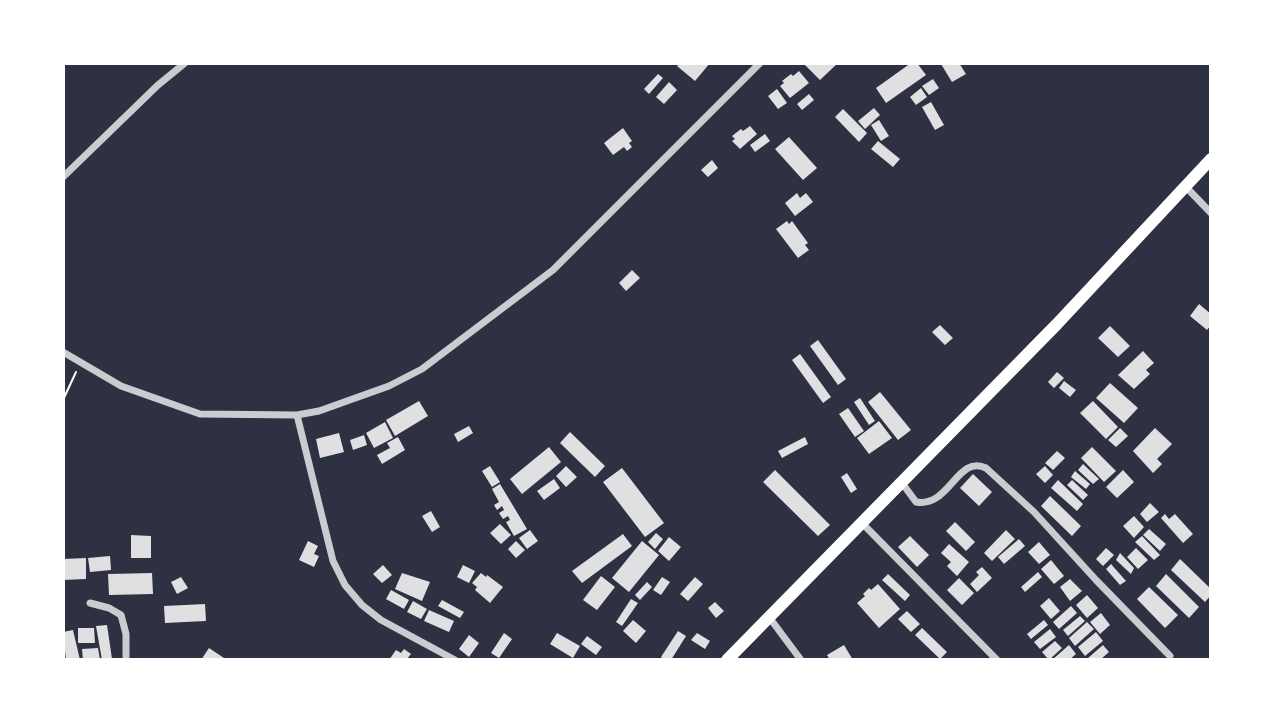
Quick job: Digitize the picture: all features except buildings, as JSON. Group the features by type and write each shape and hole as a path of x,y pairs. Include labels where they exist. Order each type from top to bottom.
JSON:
{"highway":[{"path":"727,660 1058,324 1211,159"}],"street":[{"path":"63,177 158,85 185,63"},
{"path":"63,352 121,386 200,414 297,415 319,411 389,386 411,374 554,270 760,63"},
{"path":"1184,186 1211,213"},
{"path":"297,415 333,561 345,585 362,605 381,620 455,660"},
{"path":"902,483 916,502 924,503 938,498 971,466 986,468 1034,512 1170,656"},
{"path":"862,523 997,660"},
{"path":"90,603 109,608 121,615 126,634 127,660"},
{"path":"769,617 801,660"}],"path":[{"path":"63,400 80,363"}]}
